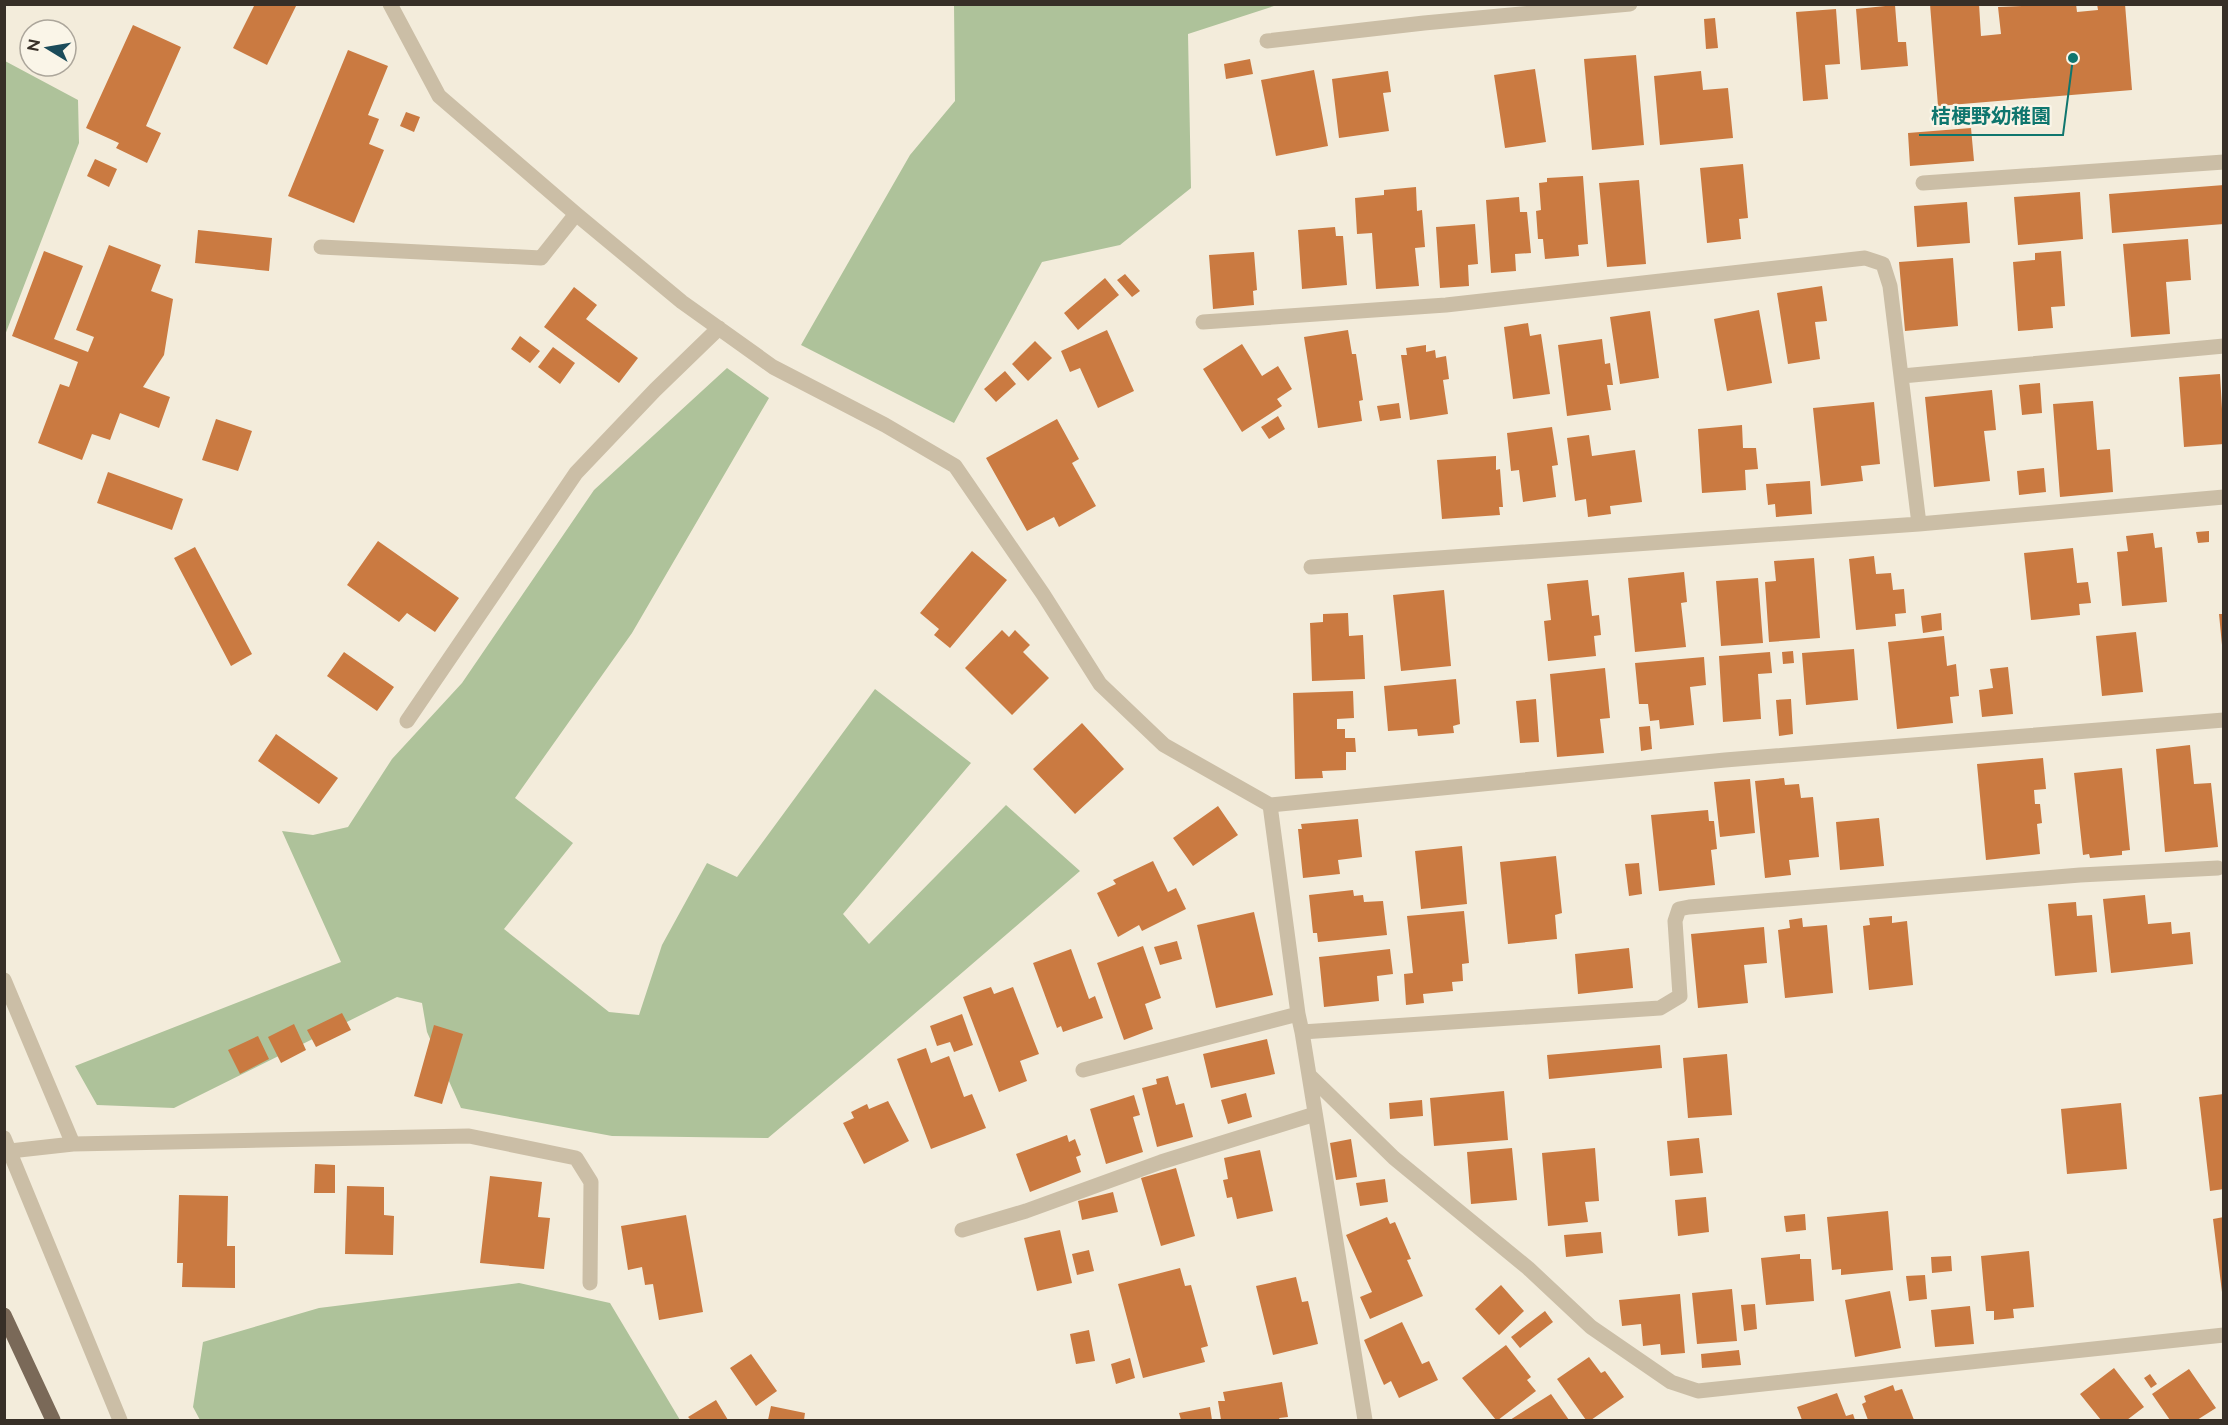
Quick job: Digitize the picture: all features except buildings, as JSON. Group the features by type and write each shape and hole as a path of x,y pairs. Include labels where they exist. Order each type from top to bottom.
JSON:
{"main road":[{"path":"4,1315 53,1420"}],"street":[{"path":"390,4 439,96 682,302 773,367 885,424 955,466 1043,594 1100,684 1164,745 1270,805 1737,759 2223,720"},
{"path":"1267,41 1424,23 1630,4"},
{"path":"1923,183 2223,162"},
{"path":"321,247 541,258 576,214"},
{"path":"1203,322 1446,305 1865,258 1883,264 1890,286 1919,524"},
{"path":"407,721 576,473 654,390 719,328"},
{"path":"1902,376 2223,346"},
{"path":"1311,567 1919,524 2223,497"},
{"path":"1270,805 1298,1014 1365,1420"},
{"path":"1302,1032 1660,1008 1680,996 1675,921 1679,909 1689,907 2080,875 2218,868"},
{"path":"4,980 73,1144"},
{"path":"1083,1070 1298,1014"},
{"path":"1309,1075 1394,1158 1528,1268 1591,1327 1671,1382 1698,1391 2223,1335"},
{"path":"962,1230 1026,1211 1161,1162 1315,1114"},
{"path":"120,1420 6,1148 73,1144 469,1136 576,1158 591,1182 590,1283"}],"green space":[{"path":"954,5 1277,5 1188,34 1191,188 1120,245 1042,262 954,423 801,345 910,155 955,101"},
{"path":"5,61 18,68 18,78 37,78 78,100 79,143 5,335"},
{"path":"727,368 769,398 632,633 515,798 573,843 504,929 609,1012 639,1015 662,945 707,863 737,877 875,689 971,763 843,914 869,944 1006,805 1080,871 768,1138 612,1136 461,1108 427,1032 422,1003 397,997 174,1108 97,1105 75,1066 341,962 282,831 313,835 348,827 392,759 462,683 594,490"},
{"path":"519,1283 610,1303 680,1420 200,1420 193,1407 203,1342 319,1308"}],"place":[{"name":"桔梗野幼稚園","path":"2073,58"}]}
